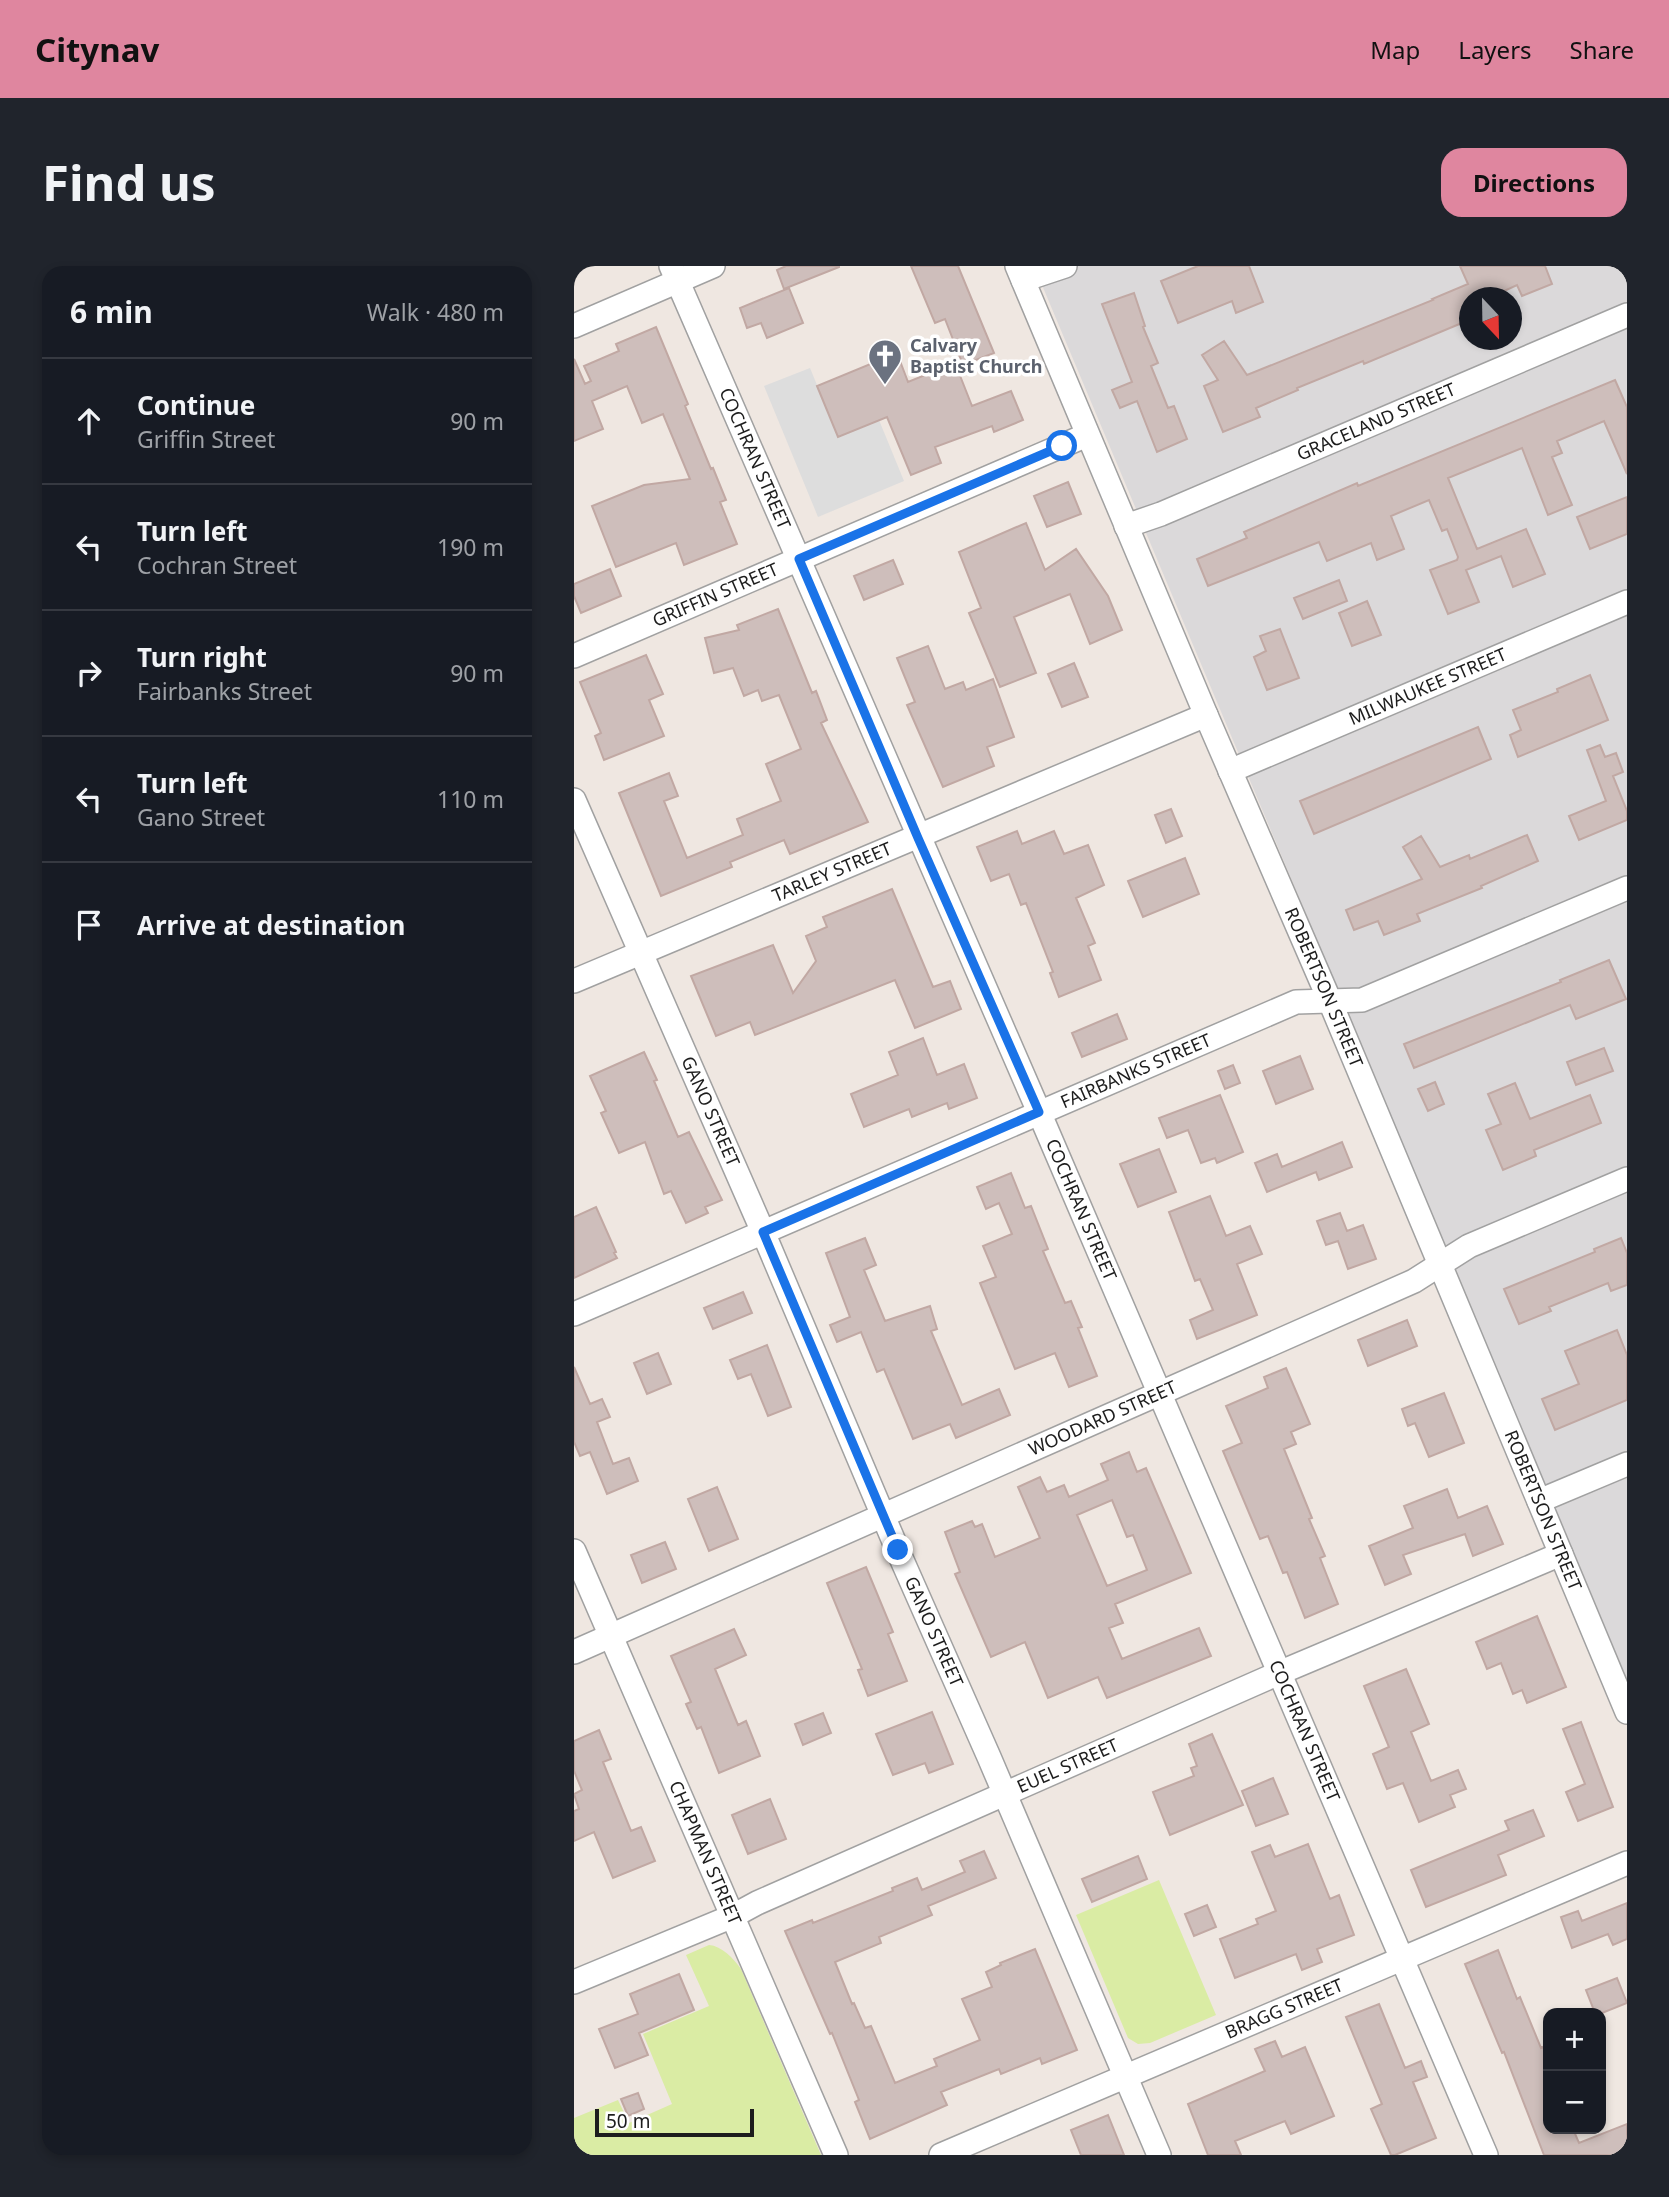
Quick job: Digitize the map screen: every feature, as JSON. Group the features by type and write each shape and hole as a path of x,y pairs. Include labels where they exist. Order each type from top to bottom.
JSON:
{"street":[{"path":"574,326 674,274 713,266"},
{"path":"1020,273 1065,266"},
{"name":"ROBERTSON STREET","path":"1020,273 1329,999 1627,1712"},
{"name":"COCHRAN STREET","path":"674,274 1039,1112 1486,2155"},
{"name":"GRACELAND STREET","path":"1126,526 1161,514 1627,315"},
{"name":"GRIFFIN STREET","path":"574,656 1087,435"},
{"name":"MILWAUKEE STREET","path":"1230,771 1627,602"},
{"name":"TARLEY STREET","path":"574,981 1206,715"},
{"name":"GANO STREET","path":"574,800 763,1232 882,1515 1159,2155"},
{"name":"FAIRBANKS STREET","path":"574,1314 1296,1002 1362,1000 1627,888"},
{"name":"WOODARD STREET","path":"574,1653 1414,1281 1469,1246 1627,1179"},
{"path":"1539,1501 1627,1464"},
{"name":"CHAPMAN STREET","path":"574,1551 836,2155"},
{"name":"EUEL STREET","path":"574,1982 733,1916 757,1903 1279,1673 1561,1554"},
{"name":"BRAGG STREET","path":"941,2155 1627,1863"}],"shaded area":[{"path":"1034,266 1627,266 1627,1679"},
{"path":"810,368 838,436 879,420 904,481 818,517 764,386"}],"green space":[{"path":"1159,1880 1216,2015 1150,2043 1138,2044 1128,2038 1076,1915"},
{"path":"709,1945 723,1950 741,1969 821,2155 574,2155 574,2118 618,2100 629,2123 672,2104 643,2034 709,2006 686,1955"}],"building":[{"path":"786,266 839,267 784,289 777,270"},
{"path":"911,266 958,266 994,353 963,365 945,319 935,323"},
{"path":"1198,266 1249,266 1263,302 1236,313 1232,301 1178,323 1161,281"},
{"path":"1460,266 1545,266 1552,284 1522,296 1522,287 1517,285 1461,287 1468,284"},
{"path":"789,288 803,323 767,338 761,323 747,328 740,308"},
{"path":"1459,288 1459,324 1364,364 1363,361 1297,388 1298,390 1256,408 1260,417 1223,432 1204,386 1218,380 1202,355 1224,341 1247,375"},
{"path":"1134,293 1145,326 1143,327 1158,363 1151,366 1168,408 1174,406 1187,439 1157,452 1137,401 1120,408 1112,390 1132,382 1102,304"},
{"path":"656,327 688,404 685,406 726,500 720,502 737,544 684,565 676,543 616,567 592,506 644,485 690,479 663,414 642,423 627,386 592,401 603,429 574,441 574,359 585,384 591,381 584,366 619,351 616,344"},
{"path":"897,353 908,382 955,363 972,406 1011,391 1023,420 994,432 992,426 935,447 941,463 911,475 887,417 838,437 817,386"},
{"path":"1615,380 1627,407 1627,474 1604,421 1557,441 1562,453 1552,457 1572,505 1548,515 1522,448 1448,478 1477,549 1526,529 1545,574 1513,587 1501,556 1466,570 1479,602 1448,614 1430,570 1457,560 1458,557 1447,529 1442,531 1429,500 1391,516 1404,549 1377,560 1371,543 1327,561 1319,542 1208,586 1197,559 1247,538 1244,532 1357,483 1358,486"},
{"path":"1068,482 1081,514 1047,527 1034,496"},
{"path":"1627,497 1627,534 1590,549 1577,517"},
{"path":"1026,523 1045,570 1076,549 1108,596 1122,630 1090,644 1070,594 1014,617 1036,673 1000,687 969,613 981,608 959,552"},
{"path":"893,560 903,584 864,600 854,576"},
{"path":"610,569 621,596 581,613 574,596 574,584"},
{"path":"1339,580 1347,601 1303,619 1294,598"},
{"path":"1367,601 1381,635 1352,646 1339,613"},
{"path":"778,609 812,693 816,691 827,720 821,723 868,822 790,854 784,840 730,862 732,867 661,896 619,793 669,773 678,796 664,801 687,858 743,835 737,819 781,801 766,764 801,749 779,695 762,701 758,690 744,696 733,668 714,673 705,638 739,630 737,625"},
{"path":"1280,629 1299,678 1267,690 1254,657 1266,651 1260,636"},
{"path":"928,646 945,689 963,682 966,690 993,679 1014,737 987,747 994,766 943,787 907,705 915,702 897,658"},
{"path":"646,655 663,694 649,700 664,736 604,760 595,736 601,733 580,682"},
{"path":"1074,663 1088,697 1062,707 1048,674"},
{"path":"1590,675 1608,720 1518,757 1510,735 1521,730 1513,710 1558,692 1557,689"},
{"path":"1478,727 1491,759 1314,834 1300,801"},
{"path":"1600,745 1605,757 1616,753 1623,772 1613,776 1627,811 1627,820 1579,840 1569,816 1606,801 1587,750"},
{"path":"1171,809 1182,836 1166,843 1155,815"},
{"path":"1017,831 1022,844 1054,831 1064,854 1088,845 1104,885 1076,898 1095,943 1088,946 1101,980 1059,997 1050,973 1053,972 1026,903 1021,905 1009,874 991,881 977,847"},
{"path":"1527,835 1538,861 1481,886 1482,888 1417,914 1420,921 1384,935 1378,921 1354,930 1346,910 1422,879 1403,847 1421,836 1440,867 1469,855 1470,859"},
{"path":"1185,858 1199,894 1143,917 1128,881"},
{"path":"892,889 933,987 950,981 961,1009 915,1028 895,980 755,1035 750,1022 716,1036 691,976 773,945 793,993 816,961 806,936 827,927 823,917"},
{"path":"1609,960 1626,999 1576,1019 1570,1005 1414,1068 1404,1044 1561,982 1560,980"},
{"path":"1117,1014 1127,1039 1082,1057 1072,1033"},
{"path":"923,1038 937,1075 964,1064 977,1098 949,1109 947,1103 912,1117 909,1109 864,1127 851,1094 898,1075 889,1052"},
{"path":"1604,1048 1613,1071 1576,1085 1567,1062"},
{"path":"644,1052 678,1137 689,1132 722,1200 705,1207 708,1213 686,1223 671,1191 664,1194 645,1142 619,1153 601,1113 606,1111 590,1076"},
{"path":"1300,1056 1313,1089 1276,1104 1263,1071"},
{"path":"1233,1065 1240,1083 1225,1089 1218,1071"},
{"path":"1435,1082 1444,1104 1428,1111 1418,1089"},
{"path":"1515,1083 1530,1119 1590,1095 1601,1123 1534,1150 1536,1156 1503,1170 1486,1130 1501,1124 1488,1094"},
{"path":"1220,1095 1243,1152 1217,1163 1215,1158 1201,1163 1188,1130 1167,1138 1159,1118"},
{"path":"1342,1142 1352,1167 1319,1180 1316,1172 1267,1192 1255,1163 1277,1154 1282,1167"},
{"path":"1159,1149 1176,1192 1138,1207 1120,1164"},
{"path":"1011,1173 1025,1208 1031,1206 1048,1249 1043,1251 1065,1303 1071,1301 1082,1327 1078,1328 1097,1376 1069,1387 1055,1353 1015,1369 980,1283 996,1277 983,1246 1012,1234 999,1203 986,1209 977,1187"},
{"path":"1210,1196 1226,1236 1250,1226 1262,1254 1237,1264 1257,1315 1197,1339 1190,1320 1213,1310 1200,1279 1195,1281 1169,1212"},
{"path":"596,1207 617,1258 574,1278 574,1217"},
{"path":"1340,1213 1347,1231 1363,1225 1376,1259 1348,1269 1338,1241 1326,1245 1317,1221"},
{"path":"865,1238 876,1265 864,1270 885,1321 930,1306 937,1329 931,1331 962,1405 999,1389 1010,1415 956,1438 950,1424 913,1439 884,1369 877,1372 861,1332 837,1342 830,1325 850,1317 826,1253"},
{"path":"1621,1238 1627,1253 1627,1285 1611,1291 1608,1283 1549,1307 1551,1311 1519,1324 1504,1289 1595,1252 1594,1249"},
{"path":"743,1292 752,1313 713,1329 704,1308"},
{"path":"1407,1320 1417,1346 1368,1366 1358,1340"},
{"path":"1617,1330 1627,1355 1627,1400 1555,1430 1542,1399 1579,1384 1565,1351"},
{"path":"767,1345 791,1407 768,1416 751,1374 738,1379 730,1360"},
{"path":"658,1353 671,1384 647,1394 634,1363"},
{"path":"574,1367 590,1404 602,1399 610,1417 597,1422 613,1464 629,1458 638,1481 607,1494 590,1452 580,1456 574,1442"},
{"path":"1286,1368 1310,1424 1291,1432 1296,1444 1284,1449 1312,1518 1309,1519 1325,1556 1320,1558 1338,1604 1305,1618 1287,1572 1283,1573 1268,1536 1260,1539 1223,1451 1242,1443 1226,1406 1268,1388 1264,1377"},
{"path":"1444,1393 1464,1443 1429,1457 1415,1423 1408,1426 1402,1409"},
{"path":"1129,1452 1137,1472 1146,1468 1191,1573 1115,1604 1123,1623 1109,1628 1122,1659 1199,1628 1211,1656 1107,1698 1098,1677 1048,1698 1025,1642 991,1657 955,1574 960,1572 945,1532 972,1521 975,1527 982,1524 995,1557 1040,1538 1018,1487 1040,1477 1047,1492 1064,1485 1069,1497 1108,1480 1101,1464","holes":["1112,1500 1127,1537 1133,1535 1147,1570 1107,1586 1077,1515"]},
{"path":"717,1487 738,1539 709,1551 688,1499"},
{"path":"1447,1489 1458,1518 1487,1506 1503,1544 1473,1556 1465,1534 1403,1555 1411,1574 1385,1585 1369,1546 1413,1528 1404,1506"},
{"path":"665,1542 676,1569 642,1583 631,1555"},
{"path":"866,1567 893,1632 888,1634 907,1681 868,1696 858,1670 862,1669 827,1583"},
{"path":"1537,1616 1566,1687 1527,1703 1522,1690 1513,1694 1501,1663 1487,1669 1476,1642"},
{"path":"734,1629 746,1655 715,1669 738,1725 746,1721 760,1756 719,1773 701,1727 697,1729 686,1704 691,1702 671,1656"},
{"path":"1406,1669 1429,1724 1411,1732 1431,1781 1458,1770 1466,1789 1450,1795 1455,1807 1419,1822 1403,1783 1387,1789 1373,1754 1389,1747 1364,1686"},
{"path":"932,1712 953,1764 929,1773 925,1763 893,1775 876,1734"},
{"path":"823,1713 831,1733 803,1745 795,1724"},
{"path":"1581,1722 1613,1807 1578,1821 1566,1792 1585,1784 1563,1729"},
{"path":"599,1730 611,1759 603,1762 631,1831 641,1827 655,1861 613,1878 594,1832 574,1841 574,1811 579,1809 574,1794 582,1790 574,1771 574,1741"},
{"path":"1212,1734 1243,1805 1170,1835 1153,1792 1194,1776 1191,1768 1197,1766 1189,1744"},
{"path":"1273,1778 1288,1814 1256,1826 1242,1791"},
{"path":"770,1799 786,1839 748,1854 732,1815"},
{"path":"1533,1810 1544,1836 1498,1855 1506,1875 1426,1907 1411,1870 1509,1830 1505,1821"},
{"path":"1308,1844 1330,1899 1339,1895 1354,1935 1317,1949 1322,1962 1302,1970 1296,1954 1235,1978 1220,1939 1258,1924 1256,1919 1276,1911 1252,1852 1270,1845 1275,1857"},
{"path":"984,1851 996,1878 928,1906 932,1915 879,1937 881,1943 835,1962 852,2004 854,2003 865,2028 871,2026 895,2083 937,2066 934,2059 980,2040 962,1999 992,1987 986,1972 1001,1965 1000,1963 1035,1949 1077,2050 1042,2064 1040,2058 1001,2074 999,2069 941,2092 947,2105 870,2139 855,2102 859,2100 832,2033 830,2034 785,1931 812,1920 813,1923 893,1891 892,1888 917,1878 922,1890 965,1872 960,1861"},
{"path":"1138,1856 1147,1879 1092,1902 1082,1879"},
{"path":"1627,1903 1627,1939 1613,1945 1608,1934 1572,1948 1561,1917 1578,1911 1582,1921"},
{"path":"1207,1905 1216,1927 1194,1936 1185,1914"},
{"path":"1498,1950 1517,1999 1520,1997 1541,2048 1543,2047 1543,2134 1575,2134 1579,2143 1627,2124 1627,2155 1544,2155 1504,2052 1502,2053 1465,1964"},
{"path":"679,1974 694,2010 639,2033 648,2055 615,2068 599,2029 638,2014 630,1994"},
{"path":"1617,1978 1627,2003 1606,2011 1606,2008 1593,2008 1586,1990"},
{"path":"1379,2004 1405,2068 1421,2061 1427,2077 1413,2082 1436,2138 1395,2155 1391,2155 1371,2109 1382,2104 1346,2017"},
{"path":"1275,2041 1282,2057 1305,2047 1334,2116 1291,2134 1285,2121 1235,2141 1241,2155 1208,2155 1188,2104 1265,2071 1255,2049"},
{"path":"638,2093 644,2109 628,2116 621,2099"},
{"path":"1108,2115 1124,2155 1081,2155 1071,2130"}],"place":[{"name":"Calvary Baptist Church","path":"885,386"}],"route":[{"path":"898,1550 763,1232 1039,1112 799,559 1062,446"}]}
